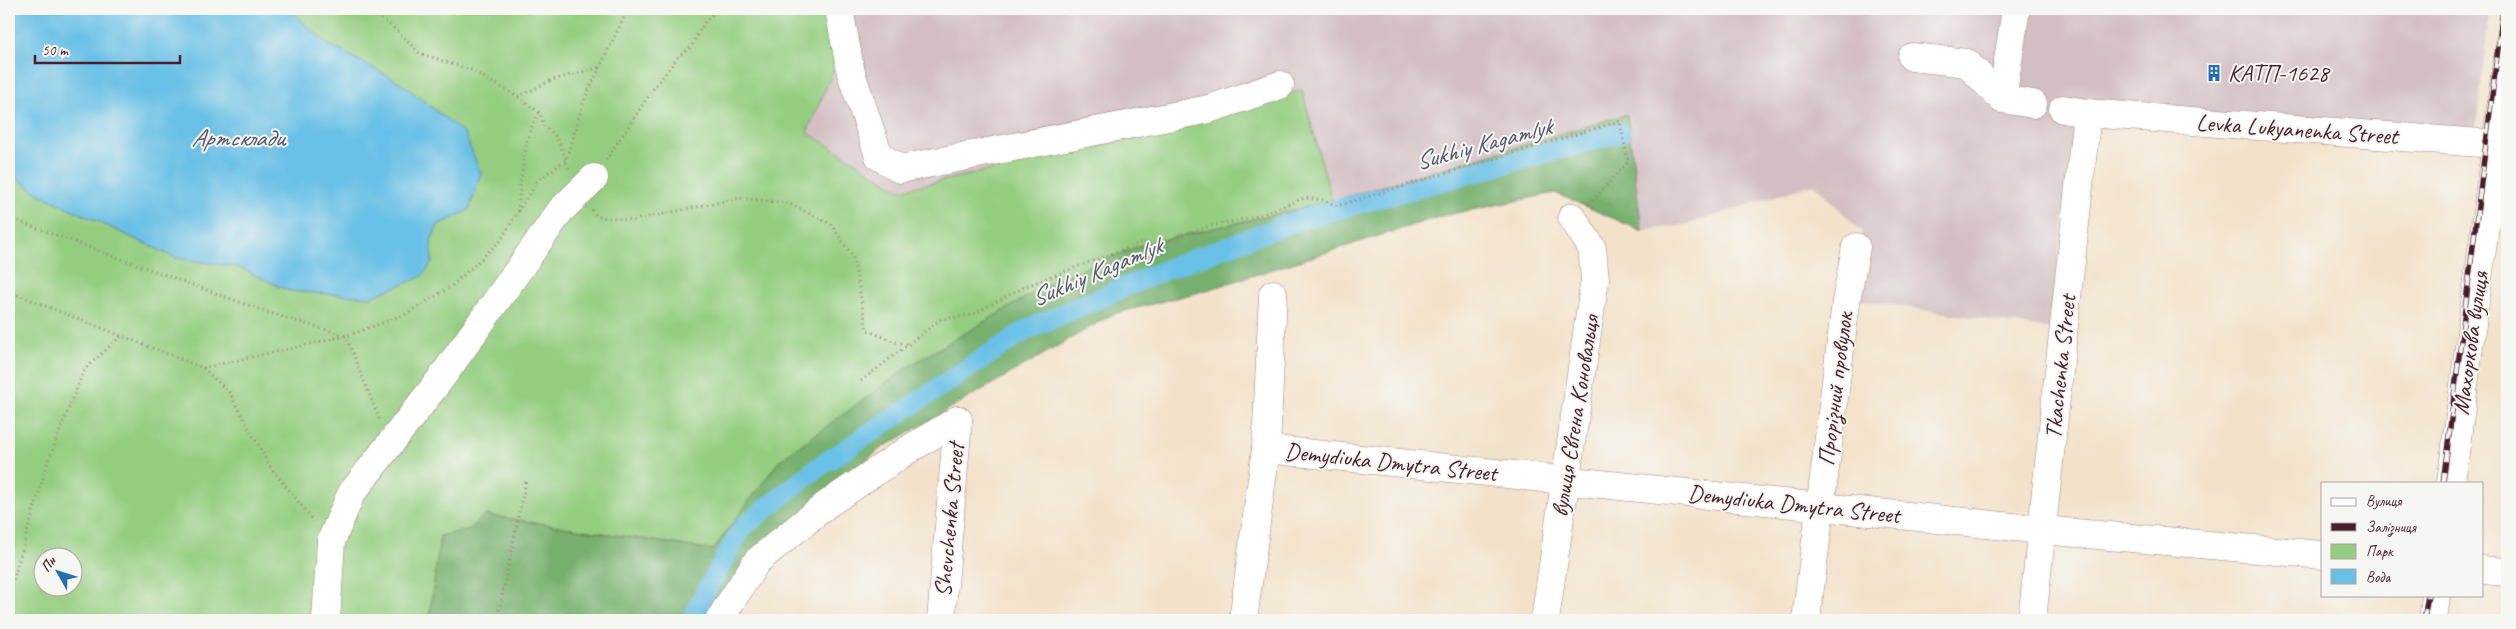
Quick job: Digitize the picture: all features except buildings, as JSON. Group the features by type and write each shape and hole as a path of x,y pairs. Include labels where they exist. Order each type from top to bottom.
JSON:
{"street":[{"path":"839,9 851,73 879,156 900,169 1209,109 1280,85"},
{"path":"2002,99 2016,9"},
{"path":"1912,57 1967,63 2002,99 2033,104"},
{"name":"Махоркова вулиця","path":"2451,482 2502,144 2507,61"},
{"name":"Levka Lukyanenka Street","path":"2076,111 2502,144"},
{"name":"Tkachenka Street","path":"2032,620 2042,530 2076,111"},
{"path":"326,620 331,541 351,494 389,442 442,376 561,210 585,187"},
{"name":"вулиця Євгена Коновальця","path":"1545,620 1596,279 1592,248 1572,217"},
{"name":"Прорізний провулок","path":"1806,620 1846,302 1856,248"},
{"path":"1243,620 1266,449 1273,294"},
{"name":"Shevchenka Street","path":"719,620 757,561 826,505 906,451 958,420 941,620"},
{"name":"Demydiuka Dmytra Street","path":"1266,449 2042,530 2321,555"},
{"path":"2484,570 2507,572"},
{"path":"2433,620 2436,596"}],"path":[{"path":"370,9 400,33 419,53 471,70 518,97 540,113 544,126 555,135 566,160 585,187 598,217 634,220 739,198 788,203 832,224 853,257 868,330 895,342 907,344"},
{"path":"203,368 346,336 404,315 452,286 500,241 537,181 566,160 585,98 628,9"},
{"path":"585,187 654,88 678,57 691,47 702,24 717,9"},
{"path":"518,97 552,80 601,67"},
{"path":"518,212 522,171 533,121 540,113"},
{"path":"861,381 942,319 972,315 1026,286 1140,243 1164,243 1206,227 1258,216 1304,198 1323,200 1337,206 1620,121 1628,162 1597,198 1572,217"},
{"path":"9,218 264,310 346,336"},
{"path":"9,289 18,295 203,368 229,392 271,468 331,541"},
{"path":"9,594 48,460 84,370 122,335"},
{"path":"346,336 389,442"},
{"path":"497,620 526,481"}],"shaded area":[{"path":"828,9 2490,9 2475,136 2077,106 2050,329 1859,300 1862,232 1814,184 1685,225 1642,231 1627,114 1332,201 1301,90 1159,133 900,190 806,132 839,57 830,49"}],"green space":[{"path":"289,9 828,9 830,49 839,57 807,132 900,190 1159,133 1302,90 1332,201 1141,245 1054,281 911,365 779,461 713,550 486,515 471,529 440,536 429,620 9,620 9,173 39,194 176,258 238,267 289,291 432,263 431,240 438,225 469,210 401,83 326,43"},
{"path":"1627,114 1642,231 1555,193 1442,216 1207,290 1113,314 880,449 759,546 715,620 429,620 440,536 470,529 485,515 713,550 779,461 911,365 1054,281 1141,245 1332,201"}],"water":[{"name":"Артсклади","path":"9,9 289,9 326,43 401,83 464,133 481,173 469,210 438,225 431,240 432,263 421,277 371,297 289,291 238,267 176,258 39,194 9,173"}],"waterway":[{"name":"Sukhiy Kagamlyk","path":"692,620 707,589 743,527 817,468 1026,330 1162,271 1298,220 1620,133"}],"railway":[{"path":"2443,482 2503,9"},
{"path":"2424,620 2428,596"}],"place":[{"name":"КАТП-1628","path":"2214,73"}]}
